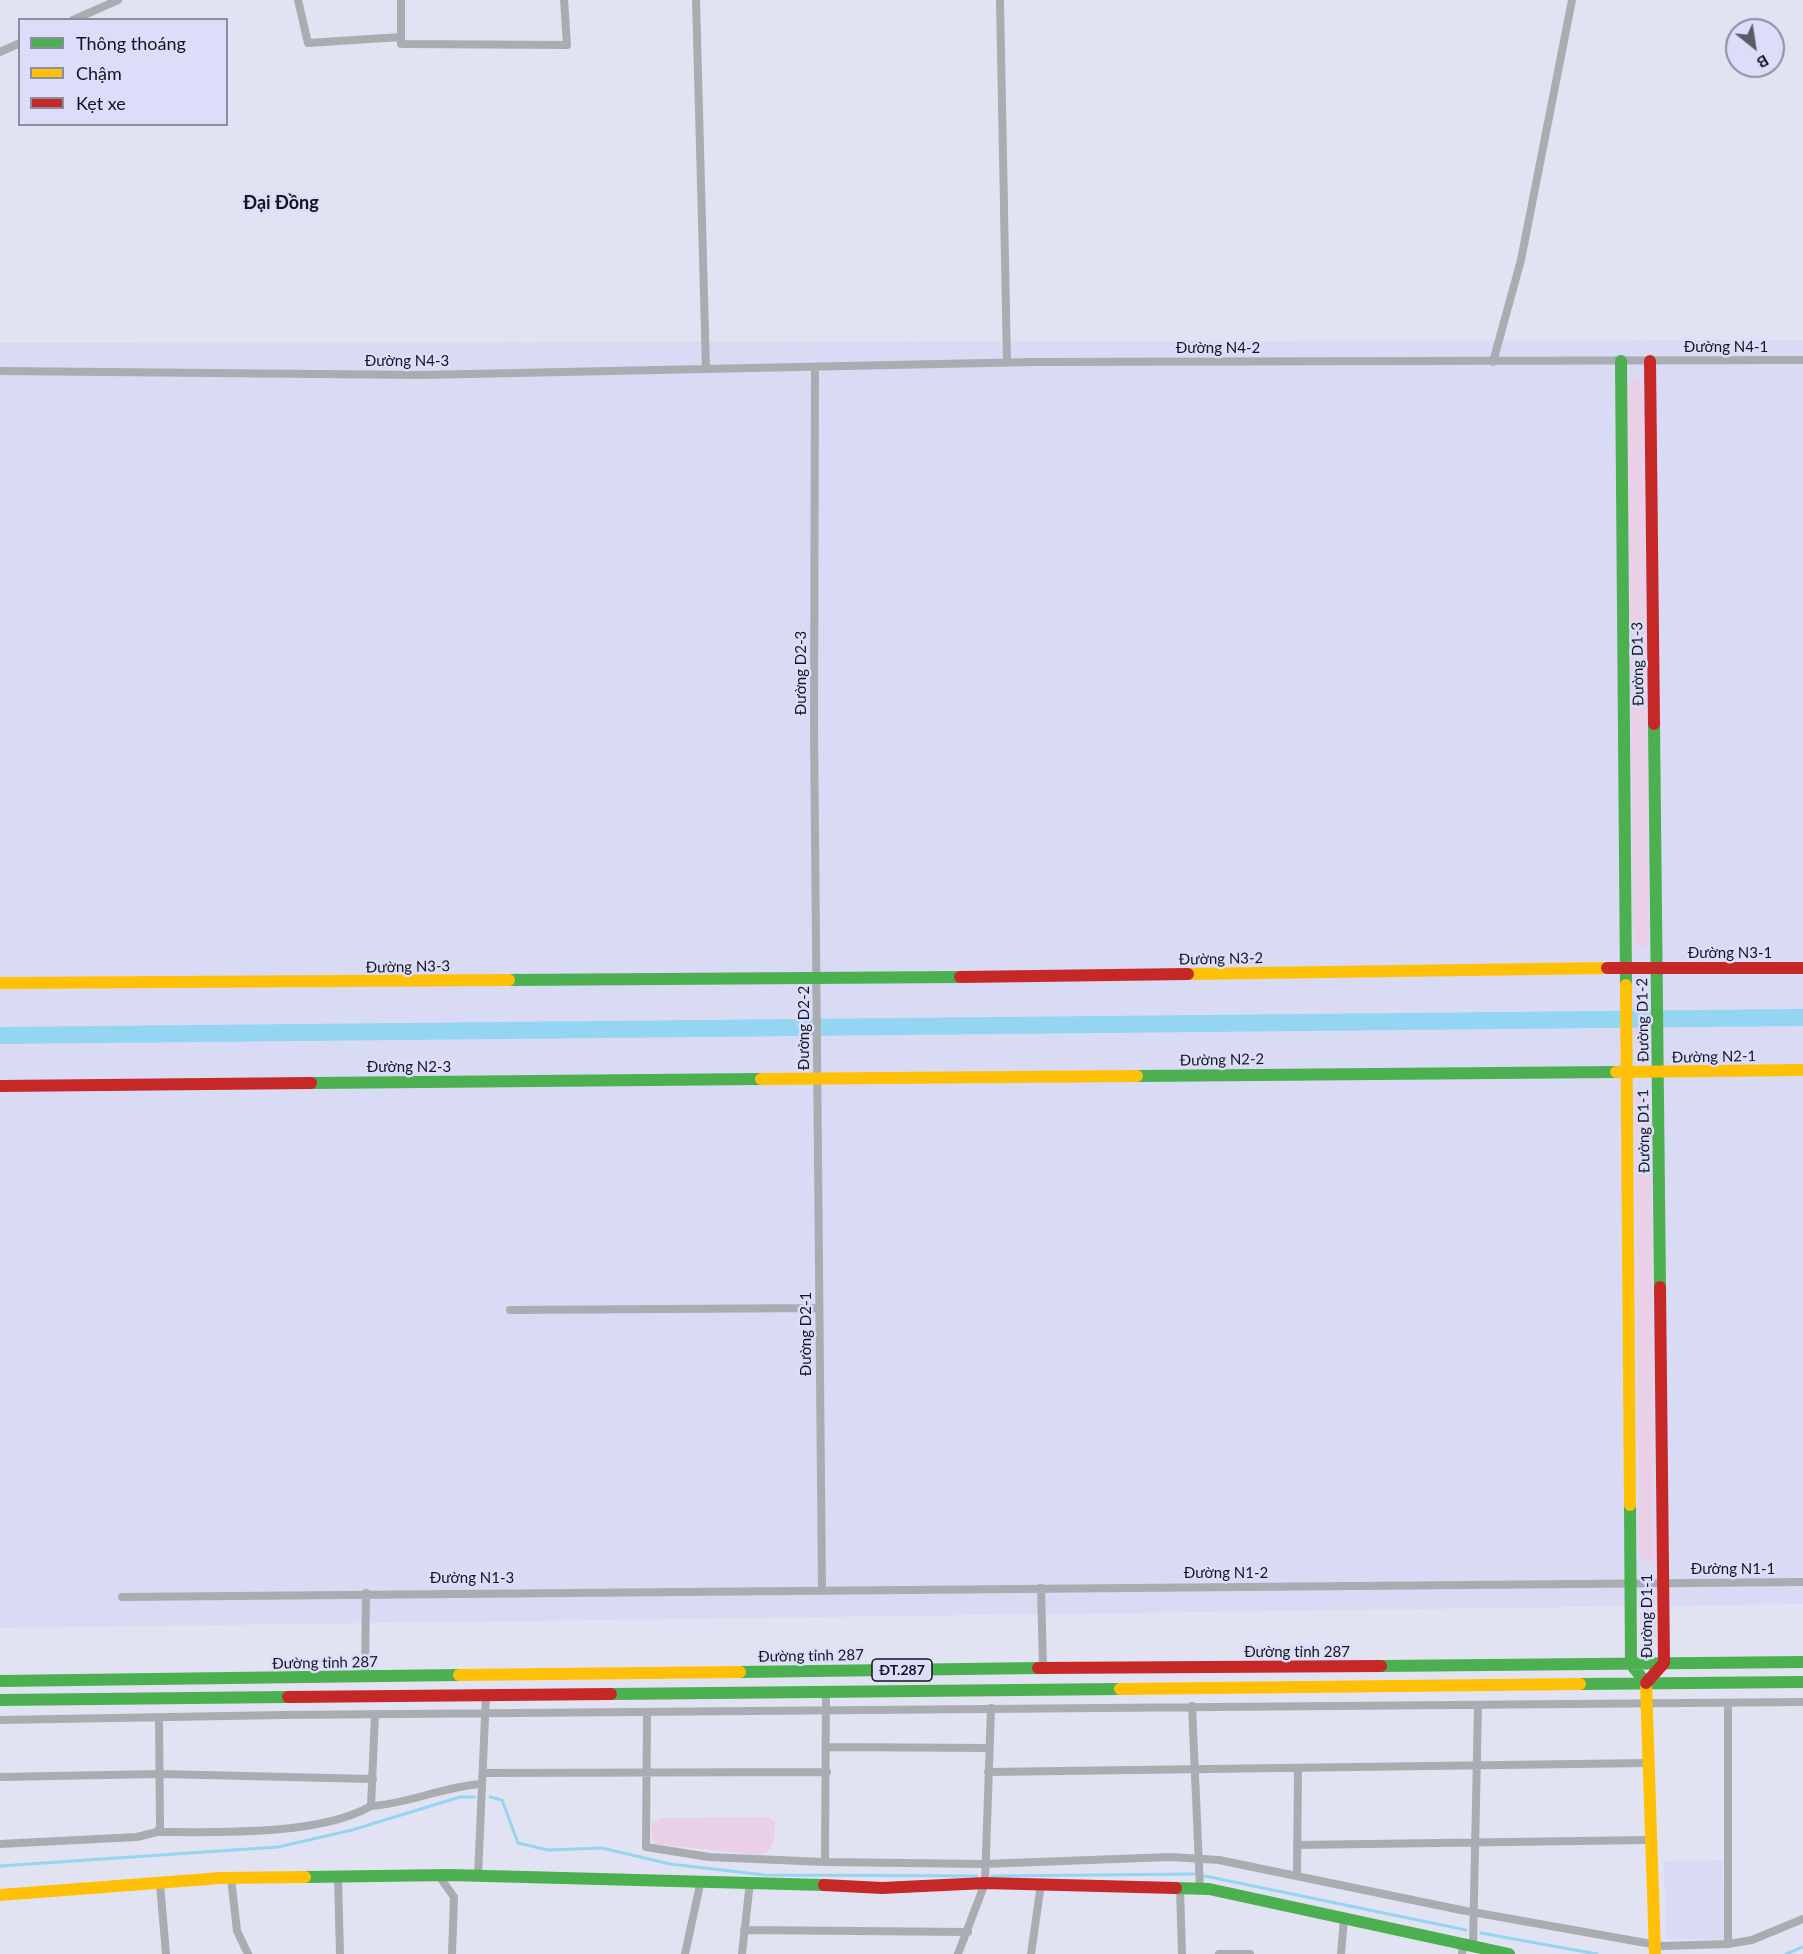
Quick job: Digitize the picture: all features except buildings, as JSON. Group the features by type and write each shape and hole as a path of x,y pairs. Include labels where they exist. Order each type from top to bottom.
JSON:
{"street":[{"path":"78,18 118,0"},
{"path":"298,0 308,43 401,38"},
{"path":"400,0 401,44 567,45 564,0"},
{"path":"696,0 706,369"},
{"path":"1000,0 1007,363"},
{"path":"1492,362 1521,261 1572,0"},
{"path":"0,52 18,45"},
{"name":"Đường N4-1","path":"1621,361 1803,360"},
{"name":"Đường N4-2","path":"814,368 1007,363 1621,361"},
{"name":"Đường D1-3","path":"1621,361 1626,968"},
{"name":"Đường D1-3","path":"1650,361 1656,968"},
{"name":"Đường N4-3","path":"0,371 422,375 814,368"},
{"name":"Đường D2-3","path":"814,368 817,978"},
{"name":"Đường N3-1","path":"1626,968 1803,968"},
{"name":"Đường D1-2","path":"1626,968 1626,1072"},
{"name":"Đường N3-2","path":"817,978 1626,968"},
{"name":"Đường D1-2","path":"1656,968 1659,1072"},
{"name":"Đường N3-3","path":"0,983 817,978"},
{"name":"Đường D2-2","path":"817,978 818,1079"},
{"name":"Đường N2-1","path":"1626,1072 1803,1070"},
{"name":"Đường D1-1","path":"1626,1072 1631,1664 1646,1683 1664,1663 1659,1072"},
{"name":"Đường N2-2","path":"818,1079 1626,1072"},
{"name":"Đường N2-3","path":"0,1086 818,1079"},
{"name":"Đường D2-1","path":"818,1079 822,1589"},
{"path":"510,1310 819,1308"},
{"name":"Đường N1-1","path":"1631,1583 1803,1582"},
{"name":"Đường N1-2","path":"822,1589 1631,1583"},
{"path":"1041,1588 1043,1668"},
{"name":"Đường N1-3","path":"122,1596 822,1589"},
{"path":"365,1677 366,1593"},
{"name":"Đường tỉnh 287","path":"0,1682 1043,1668 1803,1662"},
{"path":"993,1669 994,1689"},
{"name":"ĐT.287","path":"0,1700 1803,1682"},
{"path":"1646,1683 1649,1840 1655,1950"},
{"path":"825,1862 828,1710 826,1692"},
{"path":"478,1876 486,1695"},
{"path":"0,1720 375,1714 1803,1702"},
{"path":"1728,1703 1728,1944"},
{"path":"1466,1948 1475,1912 1478,1705"},
{"path":"1192,1706 1200,1889"},
{"path":"958,1954 985,1883 991,1708"},
{"path":"647,1712 646,1847 709,1857 825,1862 984,1864 1170,1857 1219,1860 1655,1950 1752,1940 1803,1919"},
{"path":"370,1806 375,1714"},
{"path":"157,1832 160,1827 159,1717"},
{"path":"827,1747 989,1748"},
{"path":"988,1772 1648,1763"},
{"path":"1297,1876 1298,1769"},
{"path":"483,1773 827,1772"},
{"path":"0,1777 159,1774 373,1779"},
{"path":"0,1844 137,1837 157,1832 255,1832 353,1816 370,1806 406,1800 461,1785 482,1784"},
{"path":"1297,1845 1649,1840"},
{"path":"439,1876 454,1897 452,1954"},
{"path":"0,1895 231,1878 439,1876 701,1880 882,1888 985,1883 1180,1888 1200,1889 1344,1919 1466,1948 1509,1954"},
{"path":"338,1877 340,1954"},
{"path":"231,1878 237,1931 248,1954"},
{"path":"685,1954 701,1880"},
{"path":"742,1954 750,1882"},
{"path":"160,1884 166,1954"},
{"path":"1031,1954 1041,1884"},
{"path":"1180,1888 1182,1954"},
{"path":"1341,1954 1344,1919"},
{"path":"744,1930 968,1932"},
{"path":"1219,1954 1250,1954"}],"shaded area":[{"path":"1803,340 1803,1604 0,1628 0,343"},
{"path":"1634,377 1643,384 1649,941 1646,947 1641,949 1634,941 1627,385"},
{"path":"1642,990 1648,992 1650,997 1651,1045 1644,1052 1635,1046 1635,995"},
{"path":"1641,1093 1649,1095 1651,1101 1654,1555 1653,1561 1647,1564 1639,1556 1635,1100"},
{"path":"1646,1605 1652,1605 1656,1611 1656,1637 1649,1641 1641,1635 1640,1613"},
{"path":"767,1817 775,1821 774,1837 769,1850 760,1855 653,1844 651,1824 661,1818"},
{"path":"1723,1860 1724,1940 1666,1939 1664,1861"}],"water":[{"path":"1803,1009 1803,1026 0,1044 0,1027"}],"waterway":[{"path":"0,1866 278,1847 352,1830 460,1797 474,1797"},
{"path":"490,1797 502,1800 518,1843 548,1850 602,1848 670,1864 765,1875 977,1876"},
{"path":"992,1876 1194,1874"},
{"path":"1205,1876 1466,1930"},
{"path":"1481,1933 1597,1954"},
{"path":"1786,1954 1803,1947"}],"traffic: fast":[{"path":"1621,361 1626,985"},
{"path":"1654,724 1660,1287"},
{"path":"509,980 960,977"},
{"path":"1137,1076 1616,1072"},
{"path":"311,1083 761,1079"},
{"path":"1630,1505 1631,1664 1646,1683"},
{"path":"1381,1666 1803,1662"},
{"path":"740,1672 1038,1668"},
{"path":"0,1681 459,1675"},
{"path":"1580,1684 1803,1682"},
{"path":"611,1694 1120,1689"},
{"path":"0,1700 288,1697"},
{"path":"305,1877 450,1875 824,1885"},
{"path":"1176,1888 1209,1889 1509,1954"}],"traffic: slow":[{"path":"1188,974 1607,968"},
{"path":"0,983 509,980"},
{"path":"1626,985 1630,1505"},
{"path":"1616,1072 1803,1070"},
{"path":"761,1079 1137,1076"},
{"path":"459,1675 740,1672"},
{"path":"1646,1683 1655,1954"},
{"path":"1120,1689 1580,1684"},
{"path":"0,1895 221,1878 305,1877"}],"traffic: jam":[{"path":"1650,361 1654,724"},
{"path":"1607,968 1803,968"},
{"path":"960,977 1188,974"},
{"path":"0,1086 311,1083"},
{"path":"1646,1683 1664,1663 1660,1287"},
{"path":"1038,1668 1381,1666"},
{"path":"288,1697 611,1694"},
{"path":"824,1885 882,1888 985,1883 1176,1888"}],"district":[{"name":"Đại Đồng","path":"281,203"}]}
